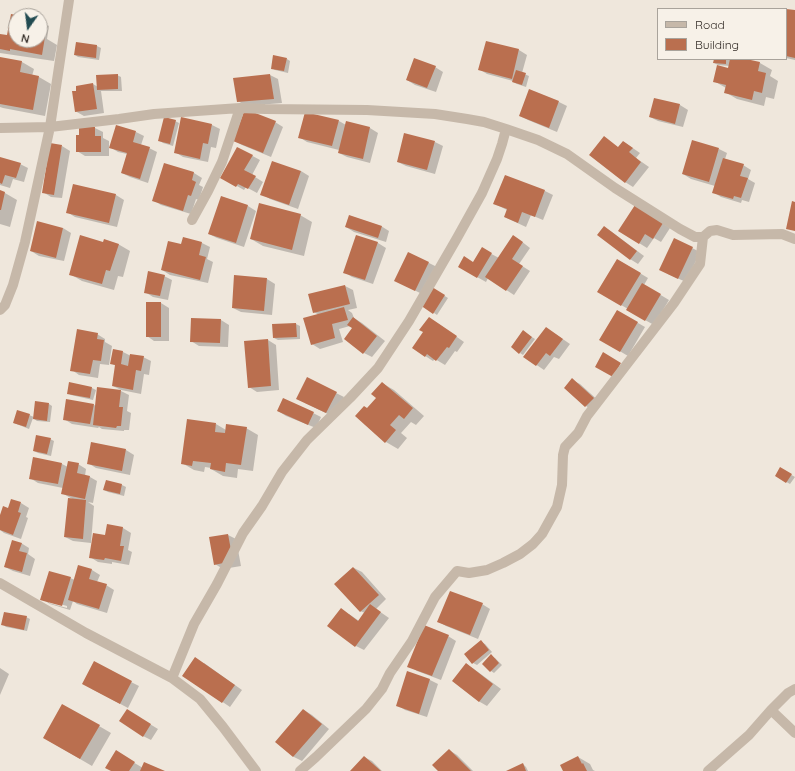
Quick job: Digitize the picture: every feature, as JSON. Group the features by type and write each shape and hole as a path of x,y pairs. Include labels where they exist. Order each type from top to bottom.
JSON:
{"street":[{"path":"0,310 5,305 13,285 25,242 50,127 69,0"},
{"path":"192,220 222,162 240,108"},
{"path":"0,128 50,127 154,114 240,108 367,110 435,114 479,121 506,128 538,140 567,154 615,188 695,237 703,237 710,231 717,230 733,235 782,234 795,239"},
{"path":"172,678 194,624 217,584 243,533 262,506 282,472 307,440 378,368 409,322 482,193 497,159 506,128"},
{"path":"300,771 366,709 382,689 390,673 412,641 435,597 457,571 468,573 487,570 503,563 525,550 534,544 542,534 557,507 562,485 563,455 565,447 578,433 587,416 678,298 700,264 703,237"},
{"path":"0,583 86,633 172,678 200,699 256,771"},
{"path":"708,771 749,735 788,693 795,689"},
{"path":"771,710 795,733"}],"building":[{"path":"787,9 795,10 795,58 787,56"},
{"path":"8,30 8,48 43,48 42,55 10,49 10,51 0,49 0,34 7,35"},
{"path":"486,41 519,49 512,79 478,70"},
{"path":"76,42 97,45 96,58 74,55"},
{"path":"273,55 287,58 284,71 271,69"},
{"path":"0,57 22,61 20,72 39,76 33,110 0,104"},
{"path":"414,58 436,66 427,88 406,80"},
{"path":"714,60 726,60 726,64 713,63"},
{"path":"730,60 751,60 760,62 758,71 766,73 762,93 754,91 752,100 724,93 726,85 713,82 717,65 728,68"},
{"path":"516,70 526,73 522,85 512,82"},
{"path":"118,74 118,89 97,90 96,75"},
{"path":"270,74 274,99 237,102 233,78"},
{"path":"93,83 97,109 75,112 72,91 76,91 76,86"},
{"path":"529,89 559,101 549,128 519,116"},
{"path":"654,98 680,104 675,124 649,117"},
{"path":"245,109 276,121 263,153 233,141"},
{"path":"305,112 339,120 332,146 298,138"},
{"path":"164,117 176,120 170,144 158,141"},
{"path":"181,117 212,124 208,144 203,143 200,159 174,153"},
{"path":"346,121 370,127 363,159 338,153"},
{"path":"116,125 136,131 133,142 150,147 140,179 121,173 127,153 109,148"},
{"path":"79,126 95,127 95,136 101,136 101,152 76,152 76,135 79,135"},
{"path":"404,133 435,141 427,170 397,162"},
{"path":"604,136 618,147 623,141 633,148 629,152 641,162 625,183 589,155"},
{"path":"692,140 719,148 709,182 682,174"},
{"path":"50,143 62,145 54,195 42,193"},
{"path":"237,147 253,155 244,170 256,176 248,189 238,184 236,187 220,178"},
{"path":"0,157 21,163 16,178 5,175 2,184 0,183"},
{"path":"723,158 744,164 740,176 748,178 741,198 734,196 733,199 712,193"},
{"path":"272,161 301,171 289,205 260,195"},
{"path":"164,163 194,172 192,180 196,182 191,196 188,195 183,211 152,201"},
{"path":"505,175 545,190 535,217 522,212 518,223 504,217 507,209 493,204"},
{"path":"73,184 116,194 109,223 66,213"},
{"path":"0,190 5,192 1,210 0,210"},
{"path":"221,196 248,205 236,243 208,234"},
{"path":"792,201 795,202 795,231 786,229"},
{"path":"259,203 301,214 292,250 250,239"},
{"path":"635,205 663,223 653,239 645,234 639,244 618,231"},
{"path":"349,215 382,226 378,238 345,227"},
{"path":"37,221 63,228 56,258 30,251"},
{"path":"604,226 637,251 630,260 597,235"},
{"path":"80,235 103,242 104,239 119,244 110,271 106,270 102,284 69,275"},
{"path":"356,235 378,242 365,280 343,273"},
{"path":"513,235 523,242 512,259 523,266 506,291 485,277"},
{"path":"183,237 202,242 199,255 206,257 200,280 161,270 168,241 181,244"},
{"path":"674,238 693,247 678,279 659,270"},
{"path":"482,247 492,253 477,278 458,267 464,256 473,262"},
{"path":"408,252 429,262 415,291 394,281"},
{"path":"617,259 641,273 621,306 597,292"},
{"path":"148,271 165,275 160,296 144,293"},
{"path":"234,275 267,278 264,311 232,308"},
{"path":"642,283 661,294 645,321 626,310"},
{"path":"345,285 350,304 313,313 308,294"},
{"path":"432,287 445,295 433,314 420,305"},
{"path":"146,302 161,302 161,337 146,337"},
{"path":"344,307 348,320 332,324 335,338 311,345 303,318"},
{"path":"617,310 638,322 620,352 599,340"},
{"path":"353,317 377,336 363,354 344,339 352,328 347,325"},
{"path":"429,317 457,336 449,348 447,347 436,361 427,354 425,357 412,348 423,332 419,330"},
{"path":"191,318 221,319 220,343 190,342"},
{"path":"296,323 297,337 273,338 272,324"},
{"path":"546,327 563,339 550,356 546,353 536,366 523,357"},
{"path":"77,329 98,333 97,339 104,340 101,361 93,360 90,374 70,371"},
{"path":"523,330 532,337 519,354 511,347"},
{"path":"268,339 271,386 248,388 244,341"},
{"path":"113,349 123,351 121,364 128,366 130,354 144,356 141,371 136,370 133,390 112,386 115,365 110,364"},
{"path":"603,352 621,363 613,377 595,367"},
{"path":"307,377 337,392 326,413 296,399"},
{"path":"572,378 594,398 585,407 564,388"},
{"path":"69,382 92,387 90,398 67,394"},
{"path":"382,382 413,408 404,419 399,415 390,425 396,430 385,443 355,416 364,406 367,408 376,398 371,394"},
{"path":"97,387 121,390 119,407 123,407 121,426 117,426 116,428 93,425"},
{"path":"283,398 314,412 308,425 277,411"},
{"path":"66,399 94,404 90,424 63,420"},
{"path":"35,401 49,403 47,421 33,419"},
{"path":"17,410 30,414 26,427 13,423"},
{"path":"187,419 216,423 215,432 225,433 226,424 247,427 241,465 226,463 225,472 210,469 211,463 193,461 192,466 181,464"},
{"path":"36,435 51,438 47,454 33,451"},
{"path":"91,442 126,449 122,471 87,464"},
{"path":"33,457 62,463 58,484 29,479"},
{"path":"68,461 79,463 77,473 90,476 85,499 61,494"},
{"path":"780,467 792,474 786,483 775,476"},
{"path":"106,480 122,484 120,494 103,490"},
{"path":"68,498 86,500 83,539 64,537"},
{"path":"11,499 21,502 18,512 21,513 13,535 0,530 0,515 3,506 8,508"},
{"path":"107,524 123,527 120,546 124,546 121,561 105,558 104,560 89,558 93,533 105,535"},
{"path":"228,534 233,561 214,565 209,537"},
{"path":"12,540 22,543 19,551 27,553 22,572 4,567"},
{"path":"78,565 92,569 89,579 107,584 99,609 68,600"},
{"path":"353,567 379,595 360,612 334,584"},
{"path":"49,571 71,577 62,606 40,600"},
{"path":"450,591 483,603 470,635 437,622"},
{"path":"370,604 381,612 355,647 327,626 341,608 358,621"},
{"path":"4,612 27,616 24,630 1,625"},
{"path":"424,625 449,635 432,676 407,667"},
{"path":"481,640 489,650 472,664 464,654"},
{"path":"491,654 499,663 490,672 482,664"},
{"path":"195,657 235,685 222,703 182,676"},
{"path":"94,661 132,681 120,704 82,684"},
{"path":"466,663 493,684 479,702 452,681"},
{"path":"407,671 430,679 419,714 396,706"},
{"path":"62,704 100,725 80,759 43,738"},
{"path":"127,709 151,724 143,737 119,721"},
{"path":"303,709 322,724 293,757 275,742"},
{"path":"449,749 471,771 438,771 432,765"},
{"path":"116,750 135,762 129,771 111,771 105,768"},
{"path":"364,756 381,771 350,771"},
{"path":"578,756 587,771 563,771 560,765"},
{"path":"144,762 165,771 140,771"},
{"path":"523,763 526,771 506,771"}]}
